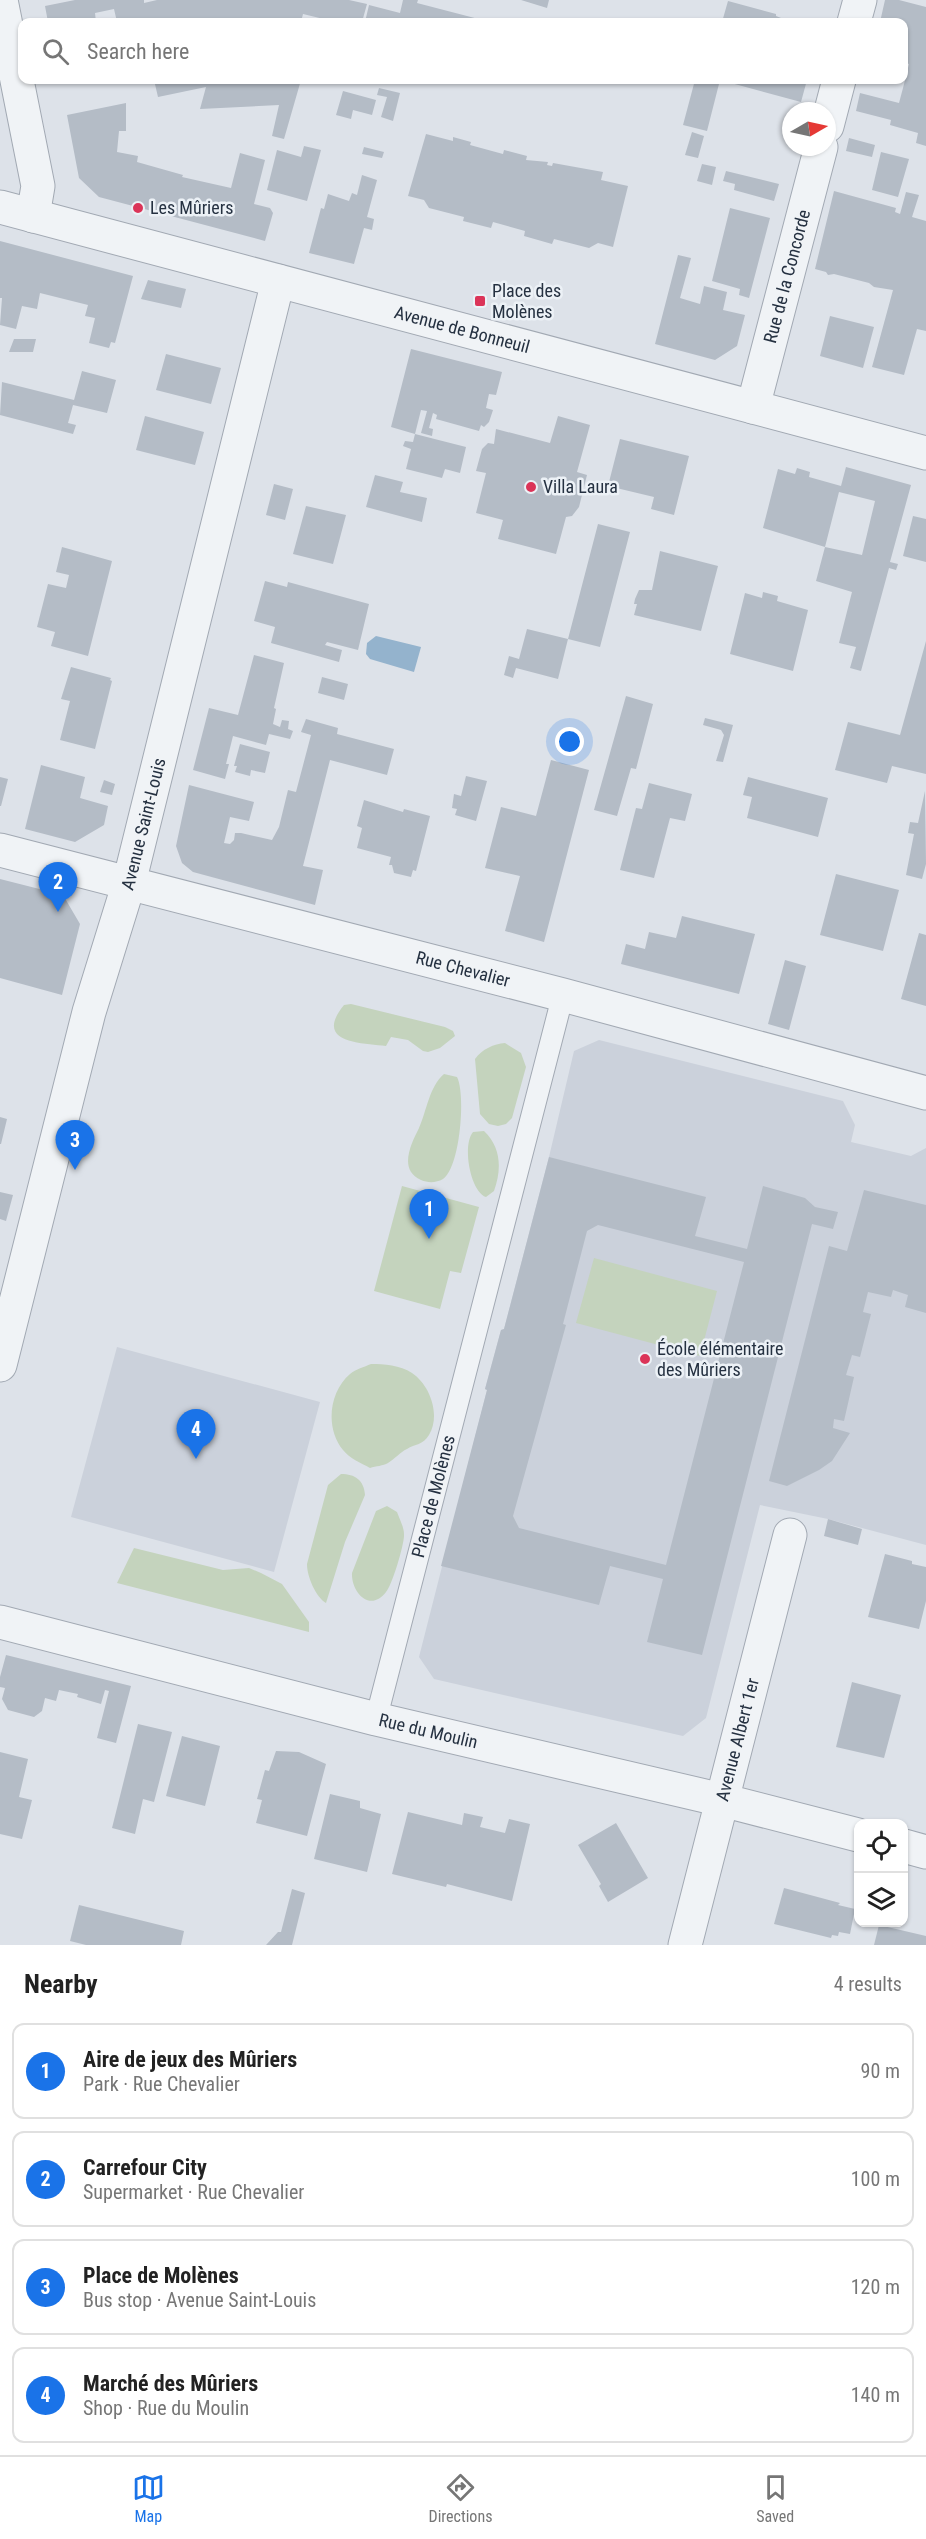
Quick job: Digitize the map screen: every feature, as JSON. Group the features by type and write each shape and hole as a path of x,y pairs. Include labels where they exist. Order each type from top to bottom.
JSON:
{"street":[{"path":"1,0 38,186 33,216"},
{"path":"855,18 860,0"},
{"path":"833,102 838,84"},
{"name":"Rue de la Concorde","path":"753,407 819,156"},
{"name":"Avenue de Bonneuil","path":"0,207 926,453"},
{"name":"Avenue Saint-Louis","path":"0,1365 89,1012 129,883 278,281"},
{"name":"Rue Chevalier","path":"0,850 563,995 926,1093"},
{"name":"Avenue Albert 1er","path":"685,1945 790,1535"},
{"name":"Rue du Moulin","path":"0,1622 376,1719 722,1800 854,1834"},
{"path":"908,1847 926,1852"}],"lane":[{"name":"Place de Molènes","path":"376,1719 563,995"}],"shaded area":[{"name":"École élémentaire des Mûriers","path":"599,1040 843,1101 855,1125 851,1142 911,1156 926,1148 926,1545 828,1519 760,1505 706,1718 683,1736 434,1679 419,1657 487,1390 485,1389 501,1330 504,1329 574,1051"},
{"path":"117,1347 320,1402 274,1572 71,1517"}],"green space":[{"path":"351,1004 445,1027 453,1031 455,1036 440,1048 428,1052 408,1040 391,1037 386,1046 344,1039 337,1034 334,1027 336,1018 344,1005"},
{"path":"505,1043 521,1053 526,1067 512,1118 506,1124 498,1126 489,1124 480,1114 475,1059 488,1048"},
{"path":"444,1074 457,1077 460,1086 460,1130 454,1161 449,1172 443,1179 426,1182 414,1176 410,1170 408,1156 435,1085"},
{"path":"484,1131 497,1151 499,1167 494,1191 486,1197 476,1186 468,1157 468,1147 473,1132"},
{"path":"402,1186 479,1207 461,1273 450,1271 440,1309 374,1291"},
{"path":"594,1258 717,1291 700,1356 576,1323"},
{"path":"371,1364 397,1367 407,1370 418,1378 432,1401 434,1419 429,1435 424,1441 404,1450 386,1464 370,1468 352,1458 337,1441 332,1410 343,1382 352,1372"},
{"path":"341,1474 351,1475 358,1479 363,1485 365,1495 345,1542 326,1603 313,1586 307,1564 328,1485"},
{"path":"387,1506 397,1512 403,1528 402,1546 389,1588 380,1598 374,1601 368,1600 358,1593 352,1573 376,1511"},
{"path":"134,1548 223,1570 249,1568 261,1573 282,1584 309,1622 309,1632 117,1583"}],"water":[{"path":"376,636 421,647 414,672 370,659 366,654 367,643"}],"building":[{"path":"75,0 144,0 144,3 157,0 349,0 367,4 363,18 320,18 303,14 302,18 116,18 114,9 95,13 96,18 47,18 45,6"},
{"path":"403,0 418,0 417,3 475,18 366,18 369,5 400,13"},
{"path":"521,0 549,0 547,8"},
{"path":"885,0 899,0 926,7 926,146 916,143 918,133 890,125 891,120 856,111 860,93 899,103 904,84 908,84 908,18 881,18"},
{"path":"728,1 776,14 781,18 723,18"},
{"path":"155,84 300,84 284,139 272,136 279,105 200,109 206,87 158,97"},
{"path":"694,84 719,84 707,131 683,125"},
{"path":"735,84 806,84 801,102"},
{"path":"379,88 400,93 393,121 381,117 387,97 377,95"},
{"path":"343,91 376,100 372,115 353,110 351,119 336,115"},
{"path":"126,103 126,131 119,131 117,152 138,156 137,162 183,175 182,177 231,188 240,153 265,160 254,204 270,208 273,213 265,241 99,197 79,178 67,115"},
{"path":"692,132 704,136 698,158 685,155"},
{"path":"426,134 453,141 453,137 471,142 470,145 503,154 504,150 527,156 526,160 548,162 547,165 552,166 553,163 603,172 601,180 628,186 613,247 598,243 589,248 554,239 552,244 524,236 525,231 493,222 491,228 463,221 464,217 429,208 424,200 408,196"},
{"path":"849,138 875,145 872,157 846,151"},
{"path":"304,146 321,150 307,201 267,190 277,150 301,157"},
{"path":"364,147 384,152 382,158 362,154"},
{"path":"881,152 909,159 898,197 872,190"},
{"path":"702,164 716,167 712,185 697,181"},
{"path":"726,171 779,184 774,201 734,190 735,184 723,181"},
{"path":"362,175 377,180 367,217 374,219 372,230 364,228 354,264 309,253 321,208 324,209 328,194 349,201 352,193 357,195"},
{"path":"834,191 896,208 895,212 900,214 906,192 919,195 912,217 926,221 926,331 917,329 904,375 872,367 893,290 874,287 869,283 834,274 828,275 826,272 815,269"},
{"path":"730,208 770,218 749,298 739,295 740,289 712,281"},
{"path":"0,241 133,276 115,343 111,342 109,348 89,343 95,318 85,316 88,305 40,293 37,309 22,306 16,329 0,325 2,298 0,298"},
{"path":"678,255 691,258 680,298 700,304 704,286 727,292 723,310 745,315 737,346 715,360 655,344"},
{"path":"148,280 186,289 181,308 141,299"},
{"path":"830,316 874,327 863,368 820,356"},
{"path":"14,339 36,339 33,352 9,352"},
{"path":"411,349 502,372 496,395 489,394 486,408 493,410 489,422 484,427 481,425 479,431 436,419 437,415 433,413 429,428 433,429 432,436 421,433 427,411 421,410 415,434 391,427"},
{"path":"166,354 221,368 211,404 156,390"},
{"path":"82,371 116,380 107,413 73,405 68,423 76,425 73,434 0,415 2,382 74,400"},
{"path":"145,416 204,432 195,465 136,450"},
{"name":"Villa Laura","path":"558,416 590,425 577,472 587,475 579,507 572,516 566,517 556,554 498,539 503,520 476,513 486,473 476,471 482,449 488,443 494,444 496,429 550,443"},
{"path":"415,434 466,447 460,473 445,469 442,478 406,469 411,449 403,446 405,441 413,442"},
{"path":"620,439 689,456 674,515 651,509 654,497 608,486"},
{"path":"846,467 911,485 890,562 898,564 896,570 889,568 861,671 850,668 856,647 839,643 852,592 816,581 825,547 763,528 778,469 795,474 797,468 810,472 809,477 841,486","holes":["839,492 875,501 862,555 825,547"]},
{"path":"375,475 403,482 400,492 427,498 422,522 366,507"},
{"path":"274,484 293,489 285,520 266,515"},
{"path":"306,506 346,515 333,564 293,554"},
{"path":"913,516 926,519 926,562 903,556"},
{"path":"598,524 630,532 600,647 568,639"},
{"path":"62,547 112,561 88,656 51,646 55,632 37,627 48,584 66,588 69,575 56,572"},
{"path":"660,551 718,566 701,631 634,615 637,604 634,604 635,599 639,590 652,590"},
{"path":"265,581 287,587 288,582 369,604 358,650 327,642 325,645 342,650 339,662 271,643 275,627 254,621"},
{"path":"763,592 778,596 777,601 808,610 793,671 730,654 745,593 762,598"},
{"path":"527,629 568,639 558,679 516,668 513,678 504,675 509,656 519,659"},
{"path":"926,641 926,774 892,766 887,783 835,770 848,722 900,735"},
{"path":"254,655 284,663 274,708 276,709 273,724 280,727 282,720 289,721 288,729 293,731 290,739 269,734 266,745 233,736 225,779 193,770 209,708 238,715"},
{"path":"71,667 111,678 112,681 95,749 60,740 70,701 61,699"},
{"path":"322,677 348,684 344,700 318,693"},
{"path":"626,696 653,704 636,769 631,768 617,816 594,810"},
{"path":"705,718 733,725 723,762 716,761 724,735 721,730 703,725"},
{"path":"306,719 338,728 337,734 394,749 387,775 330,760 303,866 323,870 315,905 193,872 182,863 176,846 189,785 254,802 249,821 230,817 224,843 230,844 234,840 235,833 272,840 279,827 288,790 296,792 311,735 301,732"},
{"path":"240,744 270,752 265,773 251,770 250,776 235,772 237,766 234,766"},
{"path":"551,760 589,770 544,942 505,931 520,876 485,868 501,807 536,816"},
{"path":"41,765 85,777 80,798 108,806 104,825 75,842 25,829"},
{"path":"466,776 487,781 476,821 455,815 457,809 452,808 454,794 461,796"},
{"path":"0,777 8,779 1,806 0,806"},
{"path":"748,777 828,798 818,837 747,818 752,797 743,795"},
{"path":"104,780 115,784 112,795 100,792"},
{"path":"649,783 692,794 685,821 670,818 654,878 620,870 636,808 642,809"},
{"path":"925,791 926,864 922,879 906,875 914,834 908,833 910,822 918,823"},
{"path":"364,800 403,812 404,809 430,816 416,871 413,870 411,877 394,873 392,865 389,865 391,857 357,848 362,828 357,826"},
{"path":"836,874 899,890 883,951 820,935"},
{"path":"0,879 63,895 80,924 62,995 0,978"},
{"path":"682,916 755,934 739,994 621,964 626,944 645,949 649,932 676,938"},
{"path":"919,933 926,935 926,1006 901,999"},
{"path":"785,960 806,966 789,1030 768,1024"},
{"path":"0,1117 7,1119 1,1144 0,1144"},
{"path":"549,1157 706,1197 695,1236 747,1249 763,1186 805,1198 815,1207 838,1212 833,1229 812,1224 702,1655 647,1642 663,1579 610,1566 599,1605 441,1566 487,1390 485,1389 501,1330 504,1329","holes":["598,1225 744,1262 666,1565 519,1528 513,1516 566,1325 563,1324 587,1231"]},
{"path":"864,1190 926,1205 926,1313 905,1307 908,1295 893,1290 891,1297 868,1292 863,1312 871,1314 860,1357 852,1355 846,1375 854,1377 844,1421 834,1419 833,1428 850,1433 832,1461 819,1470 787,1486 769,1481 829,1246 847,1251"},
{"path":"0,1192 13,1195 6,1221 0,1219"},
{"path":"828,1519 862,1529 858,1545 824,1536"},
{"path":"885,1554 926,1567 926,1601 919,1629 868,1617"},
{"path":"6,1655 131,1686 116,1743 97,1738 109,1691 105,1690 101,1704 77,1697 78,1694 59,1690 56,1701 45,1698 42,1711 34,1717 8,1710 2,1699 5,1688 0,1687 0,1677"},
{"path":"852,1682 901,1695 884,1758 836,1747"},
{"path":"138,1724 172,1732 154,1802 143,1799 135,1834 112,1828"},
{"path":"182,1736 220,1746 205,1806 166,1796"},
{"path":"276,1751 299,1752 326,1764 307,1836 256,1823 262,1800 257,1799 265,1770 269,1771"},
{"path":"0,1752 28,1759 19,1797 32,1800 22,1839 0,1834"},
{"path":"330,1794 360,1801 360,1808 381,1814 367,1872 314,1859"},
{"path":"408,1812 462,1825 464,1813 483,1817 480,1827 505,1833 509,1819 530,1824 512,1901 447,1884 446,1887 392,1874"},
{"path":"616,1823 648,1878 608,1902 599,1886 601,1884 578,1845"},
{"path":"784,1888 854,1909 850,1934 839,1932 838,1936 832,1935 831,1938 774,1924"},
{"path":"292,1889 305,1893 292,1945 266,1945 278,1932 281,1932"},
{"path":"79,1905 184,1931 181,1945 86,1945 70,1941"},
{"path":"878,1927 926,1936 926,1945 874,1945"}],"place":[{"name":"Les Mûriers","path":"138,208"},
{"name":"Place des Molènes","path":"480,301"},
{"name":"Villa Laura","path":"531,487"},
{"name":"Carrefour City","path":"58,912"},
{"name":"Place de Molènes","path":"75,1170"},
{"name":"Aire de jeux des Mûriers","path":"429,1239"},
{"name":"École élémentaire des Mûriers","path":"645,1359"},
{"name":"Marché des Mûriers","path":"196,1459"}]}
